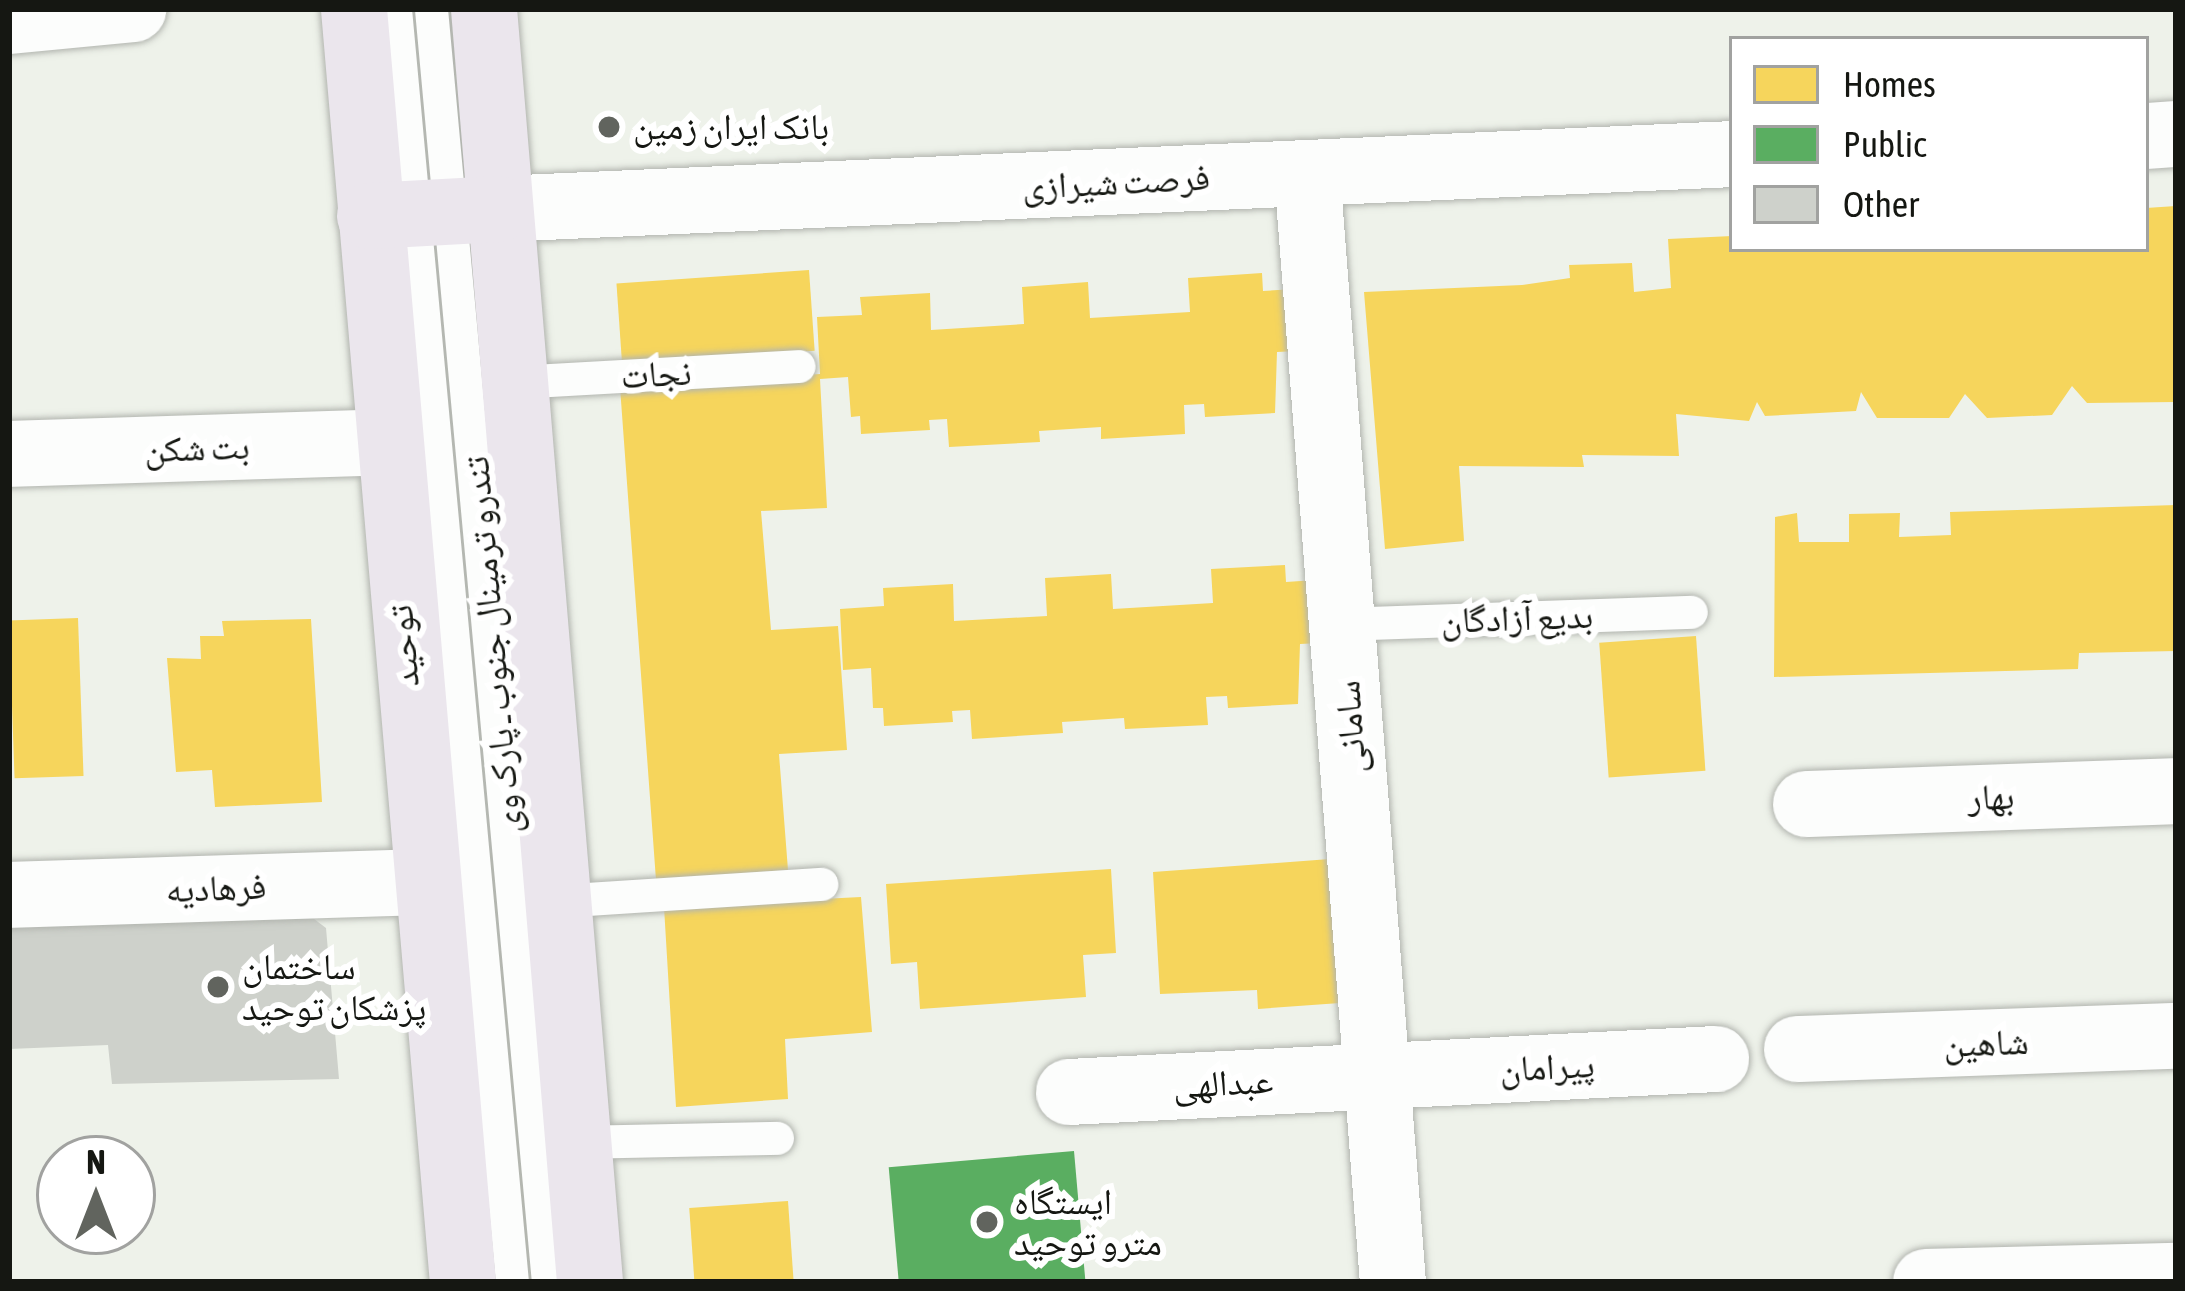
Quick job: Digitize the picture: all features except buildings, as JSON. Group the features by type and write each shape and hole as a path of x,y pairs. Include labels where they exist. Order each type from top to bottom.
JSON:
{"main road":[{"name":"توحید","path":"354,9 433,212 513,382 590,1282"},
{"name":"توحید","path":"463,1282 385,442 433,212 484,9"}],"street":[{"path":"9,21 133,9"},
{"name":"فرصت شیرازی","path":"433,212 1729,154"},
{"name":"سامانی","path":"1307,173 1393,1282"},
{"name":"بت شکن","path":"9,454 385,442"},
{"name":"بهار","path":"1806,804 2176,791"},
{"name":"فرهادیه","path":"9,895 423,882"},
{"name":"شاهین","path":"1797,1049 2176,1036"},
{"name":"پیرامان","path":"1377,1075 1716,1059"},
{"name":"عبدالهی","path":"1069,1092 1377,1075"},
{"path":"1926,1282 2176,1276"}],"lane":[{"path":"395,9 433,212 512,1282"},
{"name":"تندرو ترمینال جنوب ـ پارک وی","path":"431,9 433,212 548,1282"},
{"name":"نجات","path":"513,382 799,366"},
{"name":"بدیع آزادگان","path":"1342,625 1691,612"},
{"path":"557,901 821,884"},
{"path":"579,1142 777,1138"}],"tunnel":[{"path":"487,853 518,1071"}],"place":[{"name":"بانک ایران زمین","path":"609,127"},
{"name":"ساختمان پزشکان توحید","path":"218,987"},
{"name":"ایستگاه مترو توحید","path":"987,1222"}]}
